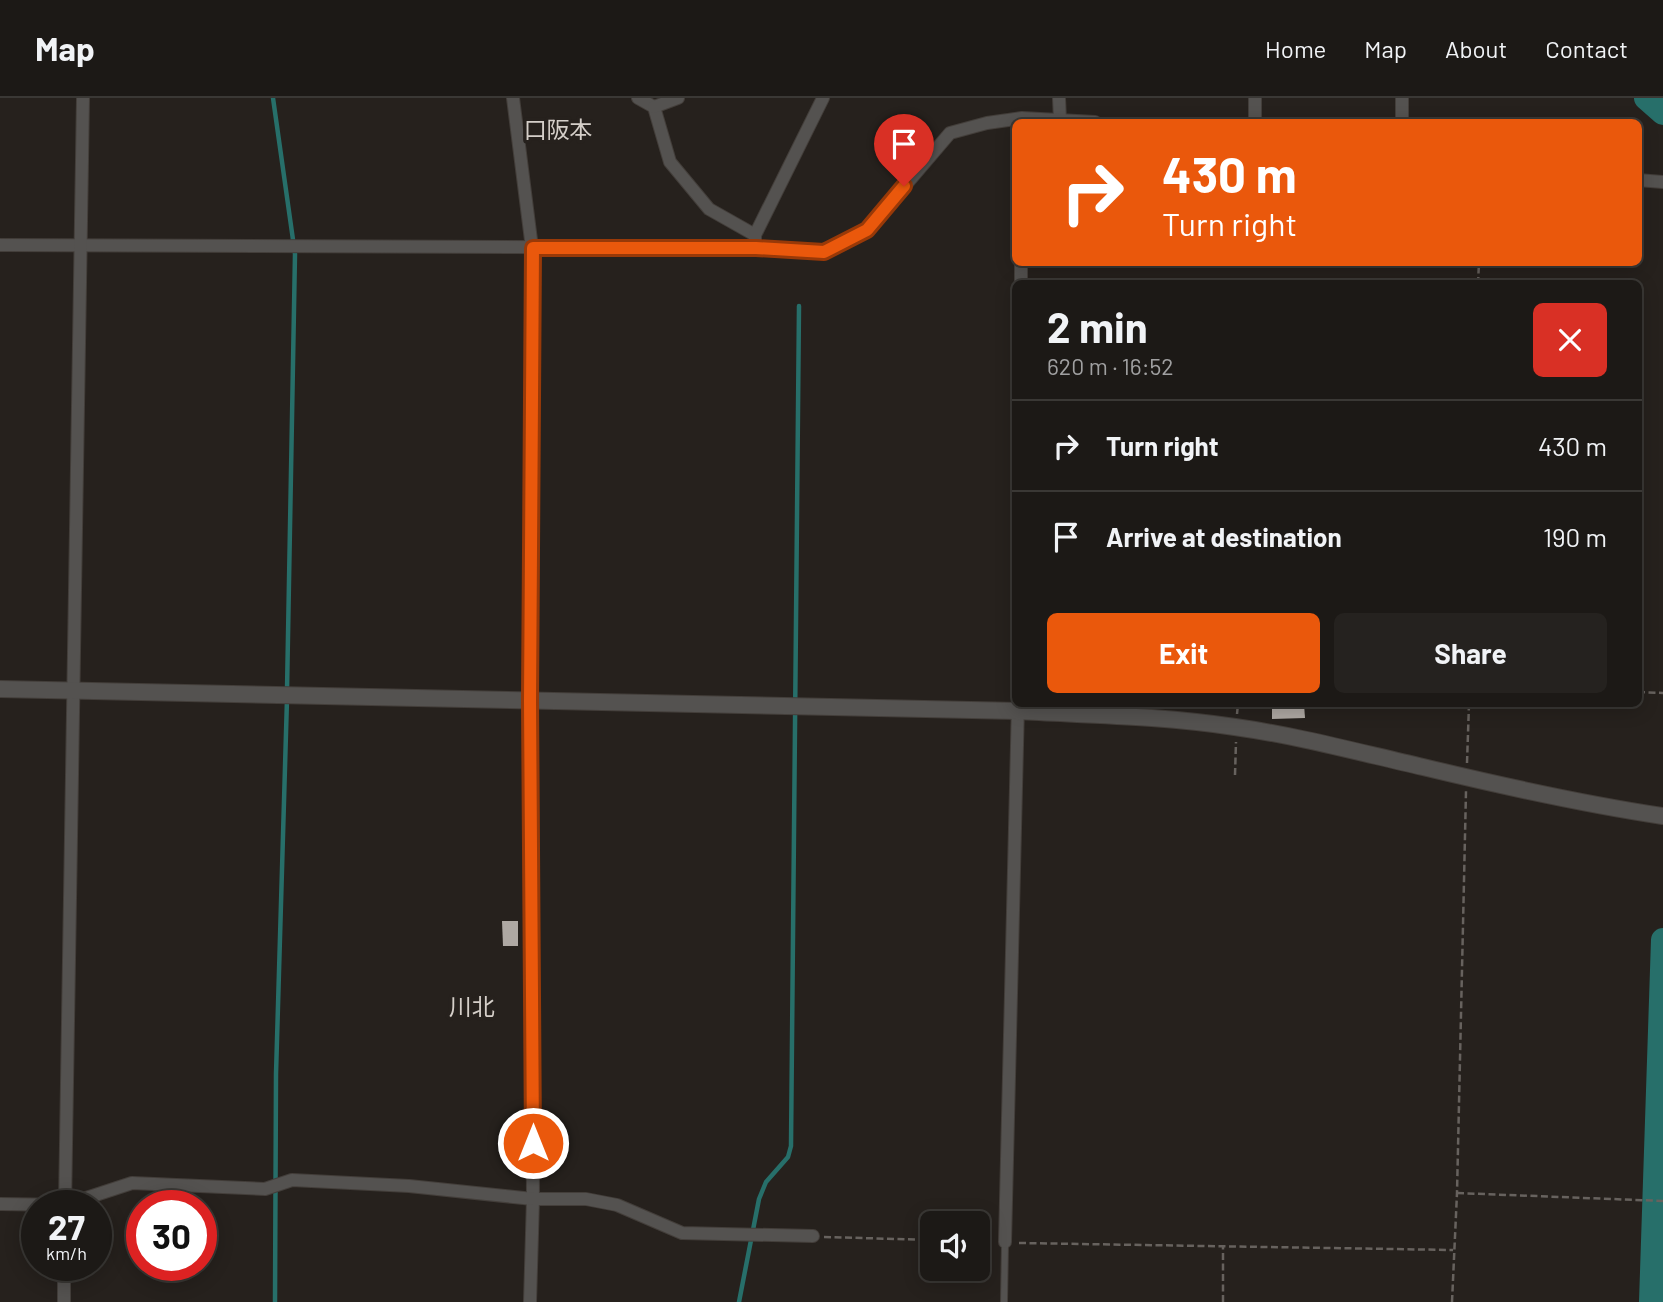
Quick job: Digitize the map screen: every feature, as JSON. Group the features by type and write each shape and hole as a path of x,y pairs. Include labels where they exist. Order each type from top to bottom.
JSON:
{"street":[{"path":"65,1190 83,98"},
{"path":"513,98 533,248 530,701 533,1199 530,1302"},
{"path":"638,98 654,107 670,162 709,209 755,242"},
{"path":"654,107 678,98"},
{"path":"755,242 823,98"},
{"path":"1059,98 1060,119"},
{"path":"1255,98 1255,119"},
{"path":"1402,98 1402,119"},
{"path":"0,245 533,248 755,242 824,252 867,230 950,133 987,123 1012,121"},
{"path":"1642,180 1663,181"},
{"path":"0,690 530,701 1012,707"},
{"path":"1005,1242 1018,707 1153,717 1237,727 1605,807 1663,816"},
{"path":"111,1190 132,1183 265,1189 292,1180 409,1186 533,1199 586,1199 617,1205 682,1233 813,1236"},
{"path":"0,1205 21,1205"},
{"path":"64,1281 64,1302"}],"lane":[{"path":"1004,1302 1005,1242"}],"path":[{"path":"1642,692 1662,693"},
{"path":"1452,1302 1469,707"},
{"path":"1457,1193 1663,1201"},
{"path":"813,1236 920,1240"},
{"path":"1005,1242 1453,1250"},
{"path":"1223,1246 1223,1302"}],"building":[{"path":"1272,707 1304,707 1305,718 1272,719"},
{"path":"502,921 518,921 518,946 503,946"}],"waterway":[{"path":"273,98 295,254 287,691"},
{"path":"1646,98 1663,113"},
{"path":"739,1302 759,1199 766,1182 788,1157 791,1146 799,306"},
{"path":"275,1302 276,1074 287,699"},
{"path":"1651,1302 1663,940"}],"district":[{"name":"口阪本","path":"558,129"},
{"name":"川北","path":"472,1006"}],"route":[{"path":"533,1143 530,701 533,248 756,248 824,252 867,230 904,186"}]}
